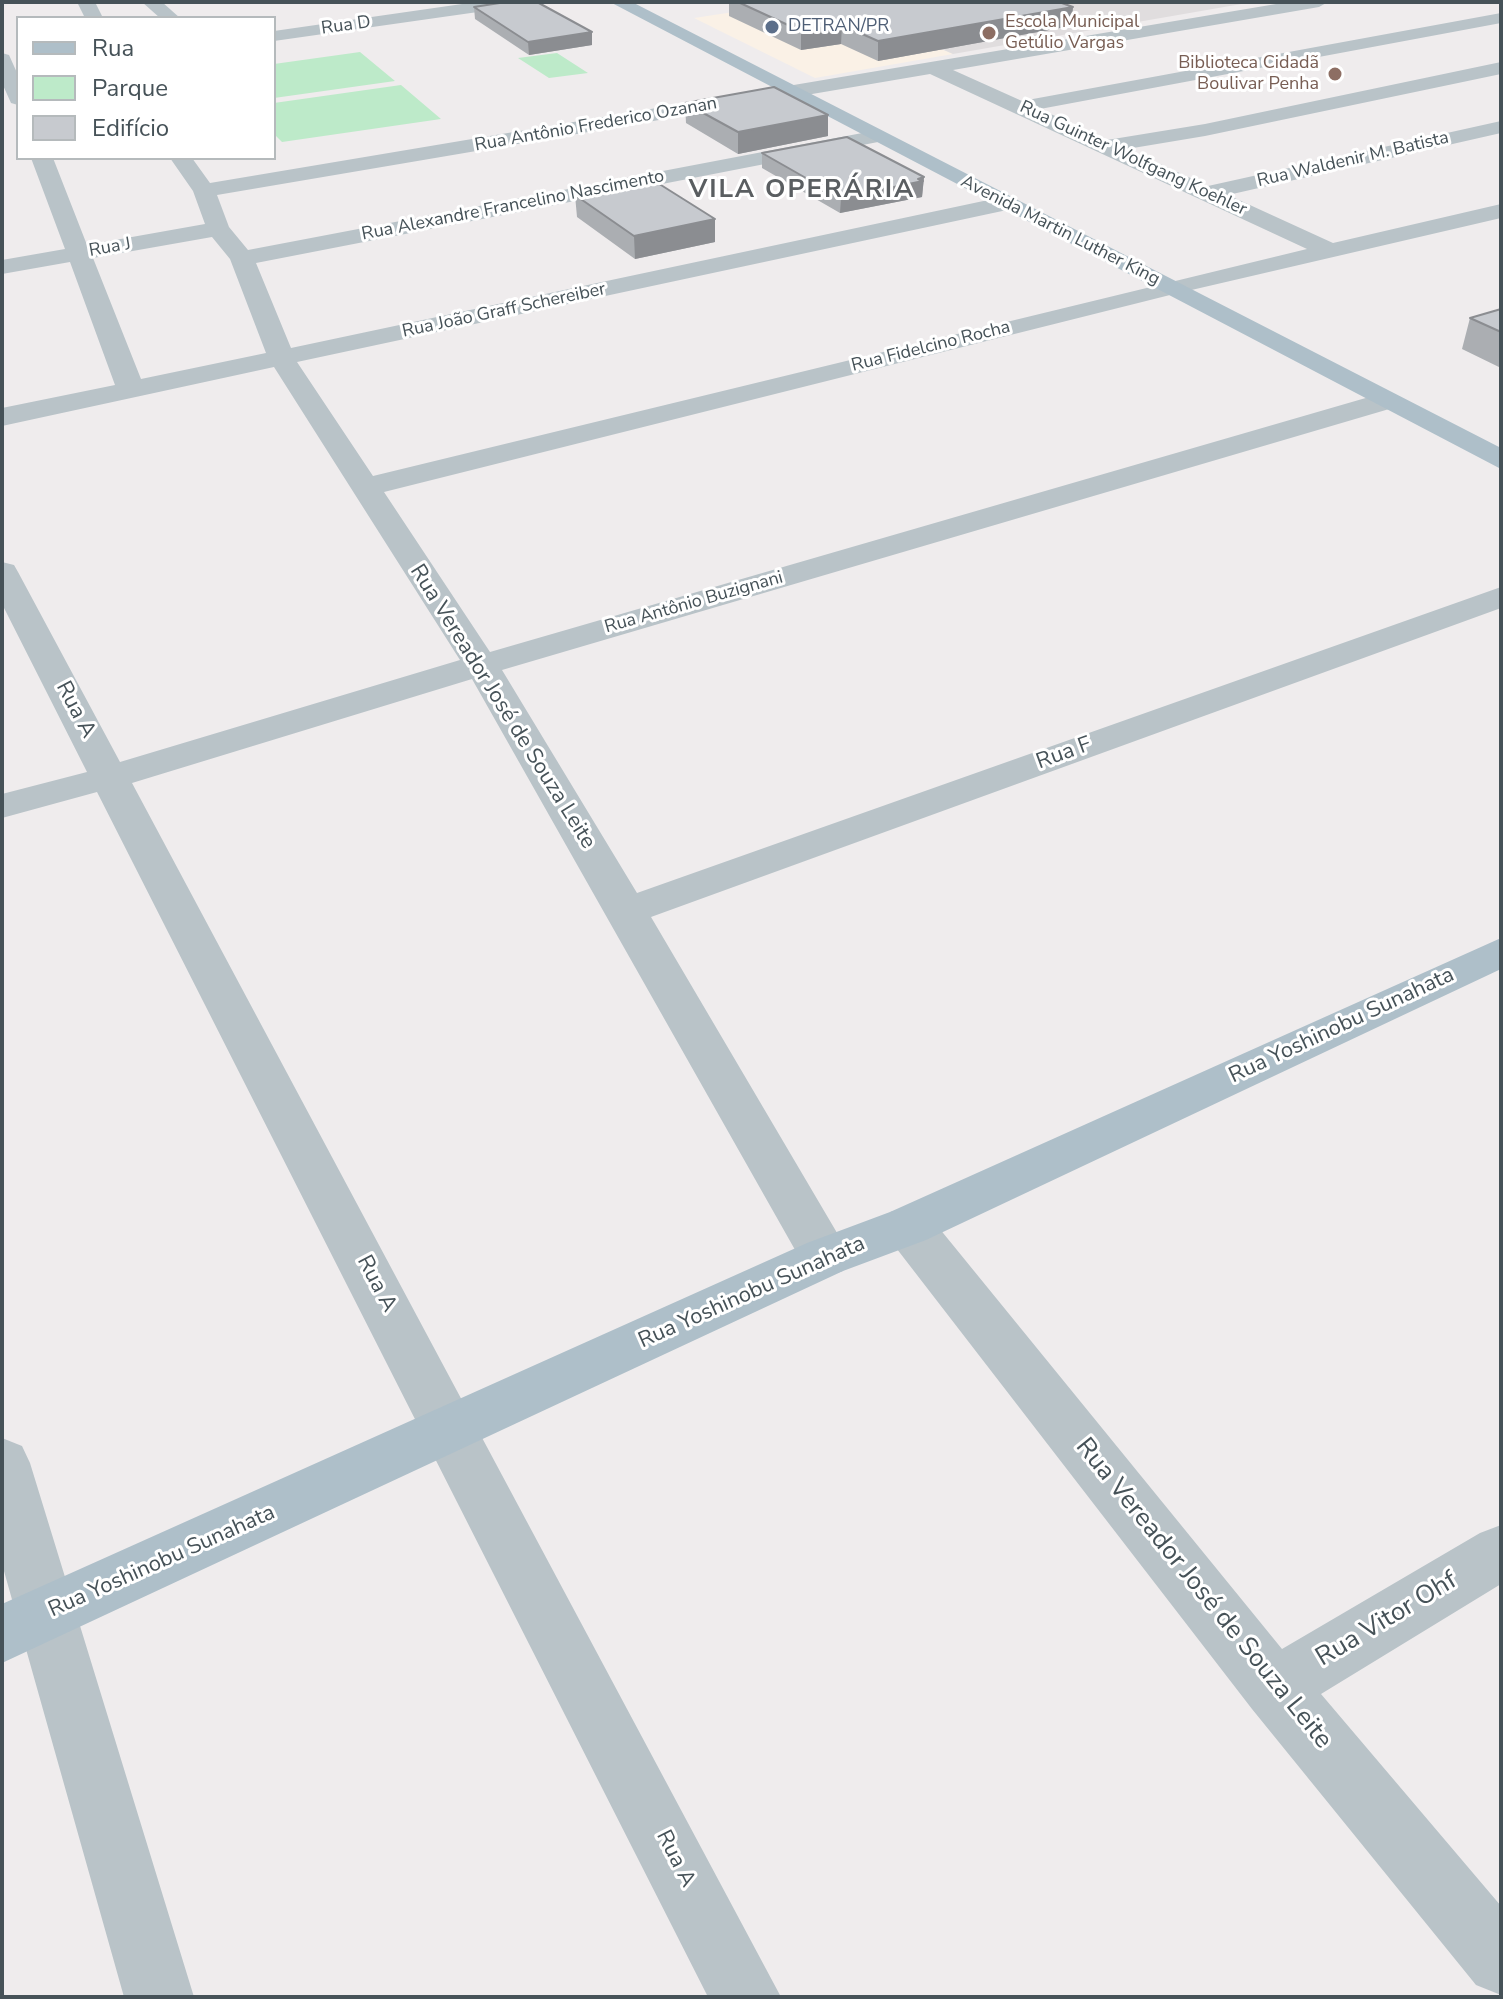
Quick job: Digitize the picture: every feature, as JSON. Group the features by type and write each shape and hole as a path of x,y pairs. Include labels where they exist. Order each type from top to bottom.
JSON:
{"main road":[{"name":"Avenida Martin Luther King","path":"619,2 1501,460"},
{"name":"Rua Yoshinobu Sunahata","path":"25,1624 825,1257 908,1226 1501,952"}],"street":[{"path":"151,2 168,16"},
{"name":"Rua D","path":"276,36 446,6 513,2"},
{"name":"Rua Antônio Frederico Ozanan","path":"204,191 1319,2"},
{"path":"307,11 331,28"},
{"path":"1021,107 1421,32 1495,23"},
{"path":"1191,25 1282,58"},
{"path":"1421,32 1461,45"},
{"path":"1324,50 1421,86"},
{"path":"2,59 16,93"},
{"path":"1107,146 1205,130 1421,86 1497,60"},
{"name":"Rua Guinter Wolfgang Koehler","path":"936,69 1329,250"},
{"path":"1208,71 1250,87"},
{"path":"1114,92 1140,103"},
{"path":"1378,95 1407,105"},
{"path":"1278,97 1307,108"},
{"path":"1166,114 1205,130"},
{"path":"1437,116 1494,132"},
{"name":"Rua Waldenir M. Batista","path":"1206,193 1494,132"},
{"name":"Rua Alexandre Francelino Nascimento","path":"242,258 878,136"},
{"path":"43,160 131,390"},
{"name":"Rua Vereador José de Souza Leite","path":"182,160 204,191 218,229 242,258 282,359 363,488 481,665 627,911 825,1257"},
{"name":"Rua João Graff Schereiber","path":"2,417 1007,203"},
{"name":"Rua Fidelcino Rocha","path":"363,488 1169,288 1501,211"},
{"name":"Rua J","path":"2,267 218,229"},
{"name":"Rua Antônio Buzignani","path":"2,806 111,777 481,665 1386,401"},
{"name":"Rua A","path":"2,572 746,1997"},
{"name":"Rua F","path":"627,911 1501,597"},
{"name":"Rua Vereador José de Souza Leite","path":"908,1226 1274,1688 1328,1748 1501,1960"},
{"path":"2,1463 25,1624 159,1997"},
{"name":"Rua Vitor Ohf","path":"1274,1688 1501,1552"}],"shaded area":[{"path":"799,2 834,2 953,54 815,78 694,18"},
{"name":"Escola Municipal Getúlio Vargas","path":"834,2 1253,2 953,54"}],"green space":[{"path":"360,52 395,81 276,98 276,64"},
{"path":"557,53 588,73 549,78 518,58"},
{"path":"401,85 441,119 282,142 276,136 276,103"}],"building":[{"path":"506,2 537,2 592,32 528,42 474,7"},
{"path":"738,2 1059,2 1073,7 878,41 842,25 801,31"},
{"path":"774,87 828,115 738,132 685,103"},
{"path":"847,137 924,177 918,179 923,181 841,198 762,153"},
{"path":"653,180 715,219 634,236 575,195"},
{"path":"1501,309 1501,332 1470,318"}],"place":[{"name":"DETRAN/PR","path":"772,27"},
{"name":"Escola Municipal Getúlio Vargas","path":"989,33"},
{"name":"Biblioteca Cidadã Boulivar Penha","path":"1335,74"}],"district":[{"name":"VILA OPERÁRIA","path":"802,191"}]}
